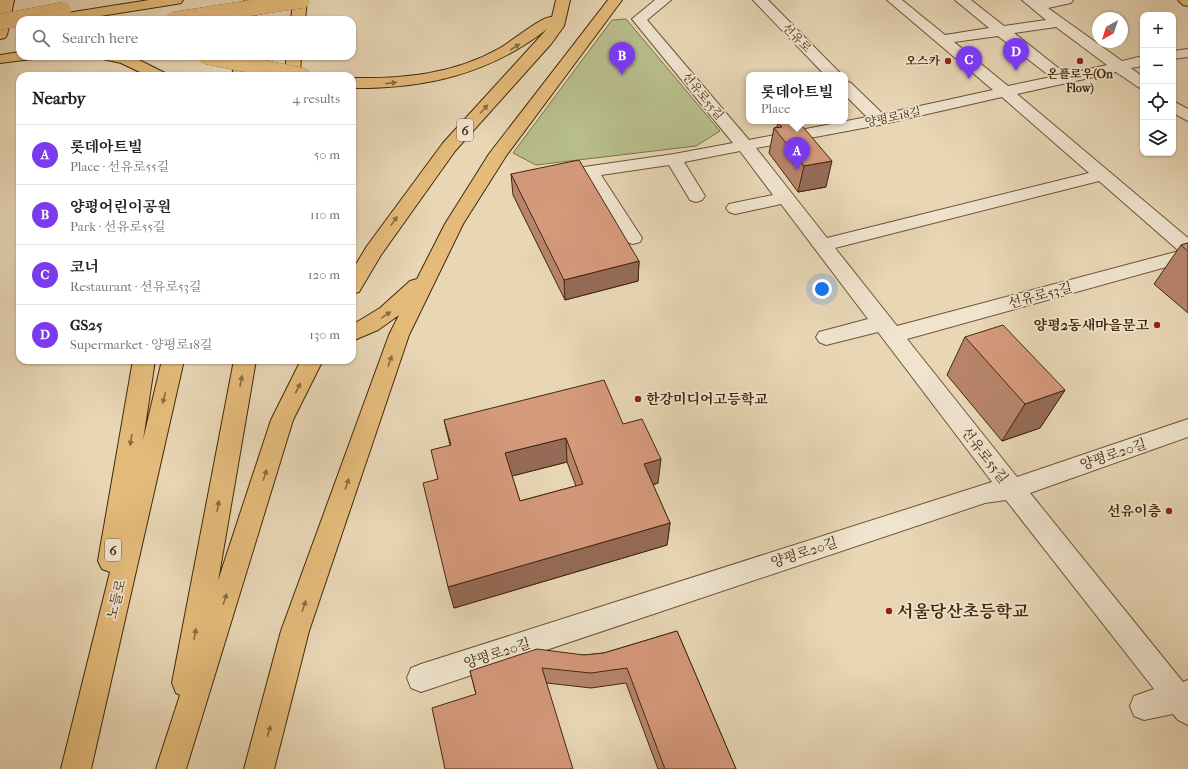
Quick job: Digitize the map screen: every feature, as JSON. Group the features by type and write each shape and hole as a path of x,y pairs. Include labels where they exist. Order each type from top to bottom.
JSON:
{"main road":[{"path":"0,35 7,0"},
{"path":"63,10 95,0"},
{"path":"32,16 112,0"},
{"path":"74,16 176,0"},
{"path":"249,16 251,0"},
{"path":"199,16 301,0 299,16"},
{"path":"259,769 295,631 399,335 454,224 498,154 616,0"},
{"path":"356,83 378,84 429,79 479,65 508,51 532,36 562,5"},
{"name":"6","path":"356,280 372,253 407,202 449,147 546,41 557,26 562,5"},
{"path":"0,22 16,19"},
{"path":"0,28 16,25"},
{"path":"0,48 16,46"},
{"path":"0,52 16,50"},
{"path":"0,59 16,57"},
{"path":"127,60 152,72"},
{"path":"225,60 284,72"},
{"path":"241,72 242,60"},
{"path":"292,72 294,60"},
{"path":"356,331 374,323 392,311 428,275"},
{"name":"6","path":"82,740 143,364"},
{"name":"노들로","path":"76,769 172,364"},
{"path":"171,769 244,364"},
{"path":"171,769 285,415 310,364"}],"street":[{"name":"선유로55길","path":"664,0 639,19 745,146 1012,489 1185,701"},
{"name":"선유로","path":"760,0 831,72"},
{"path":"962,0 1063,79"},
{"path":"1033,3 1066,0"},
{"path":"903,2 942,40 1188,248"},
{"path":"1033,3 1140,82"},
{"path":"942,40 1058,22"},
{"name":"양평로18길","path":"633,238 590,171 674,159 879,120 1140,62"},
{"path":"848,89 879,120"},
{"path":"1176,98 1188,95"},
{"path":"1176,108 1188,116"},
{"path":"674,159 696,196"},
{"path":"822,245 1103,175"},
{"path":"734,208 785,198"},
{"name":"선유로53길","path":"826,337 888,329 1188,255"},
{"name":"양평로20길","path":"421,678 985,493 1012,489 1188,428"},
{"path":"1144,706 1185,701"}],"green space":[{"path":"626,19 720,131 696,146 536,165 513,153 612,20"}],"building":[{"path":"779,124 801,124 832,161 804,166 774,128 782,127"},
{"path":"579,160 639,261 564,280 511,174"},
{"path":"1188,243 1188,251 1181,245"},
{"path":"1003,325 1065,390 1025,404 965,337"},
{"path":"604,380 623,424 642,419 661,459 644,464 670,523 448,587 423,483 438,479 431,450 451,445 444,420","holes":["566,438 583,484 520,501 505,453"]},
{"path":"677,631 736,769 665,769 627,668 591,673 542,668 573,769 445,769 432,708 476,694 470,671 537,649 584,655 604,653"}],"place":[{"name":"오스카","path":"948,61"},
{"name":"온플로우(On Flow)","path":"1080,61"},
{"name":"GS25","path":"1016,71"},
{"name":"양평어린이공원","path":"622,75"},
{"name":"코너","path":"969,79"},
{"name":"롯데아트빌","path":"797,170"},
{"name":"양평2동새마을문고","path":"1157,325"},
{"name":"한강미디어고등학교","path":"638,399"},
{"name":"선유이층","path":"1169,511"},
{"name":"서울당산초등학교","path":"889,611"}]}
